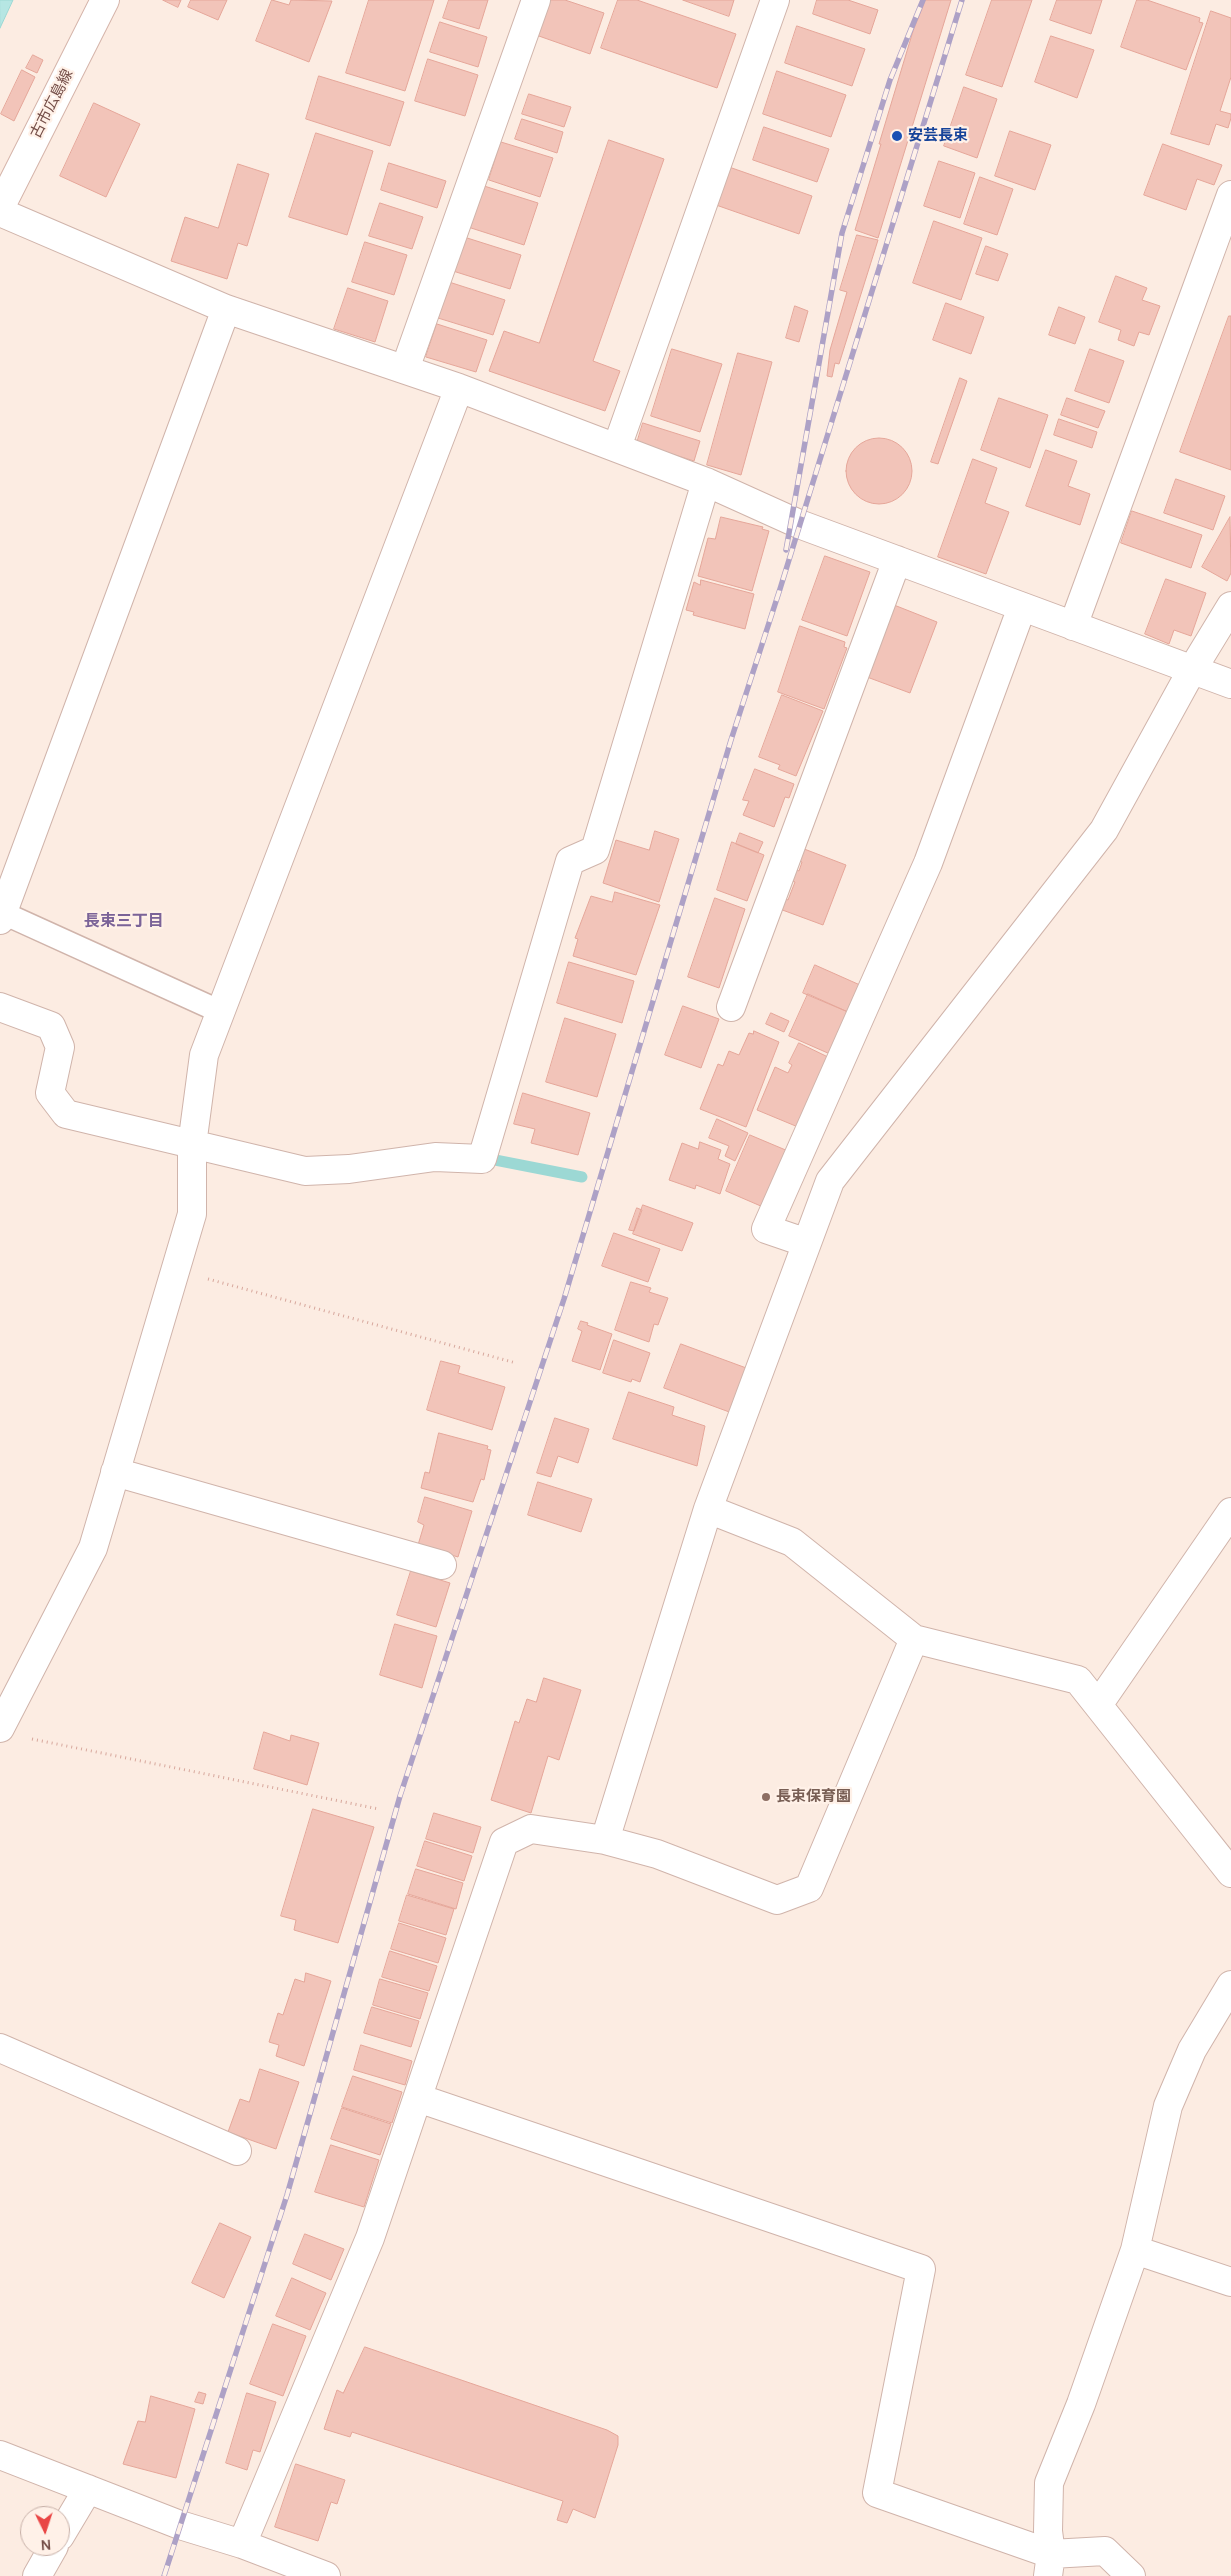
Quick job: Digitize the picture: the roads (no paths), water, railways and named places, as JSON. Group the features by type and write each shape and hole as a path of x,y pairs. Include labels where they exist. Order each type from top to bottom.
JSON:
{"street":[{"name":"古市広島線","path":"0,210 105,0"},
{"path":"405,369 536,0"},
{"path":"617,447 775,0"},
{"path":"1073,626 1231,195"},
{"path":"0,210 226,309 459,388 706,482 800,524 1231,684"},
{"path":"1,916 226,309"},
{"path":"0,1728 93,1548 192,1214 192,1145 204,1055 459,388"},
{"path":"0,1007 51,1026 60,1047 50,1093 66,1114 305,1171 348,1169 435,1157 482,1159 570,861 595,850 706,482"},
{"path":"731,1007 896,560"},
{"path":"605,1840 708,1509 830,1181 1104,830 1192,670 1231,606"},
{"path":"807,1243 766,1229 928,863 1022,607"},
{"path":"115,1472 442,1565"},
{"path":"708,1509 792,1542 914,1639 1078,1680 1231,1873"},
{"path":"1098,1706 1231,1512"},
{"path":"242,2544 370,2238 504,1842 530,1829 605,1840 657,1854 777,1900 810,1888 914,1639"},
{"path":"1050,2565 1048,2531 1049,2483 1081,2404 1135,2250 1168,2106 1192,2050 1231,1985"},
{"path":"0,2048 237,2151"},
{"path":"418,2098 921,2269 876,2493 1050,2565 1105,2550 1131,2576"},
{"path":"1135,2250 1231,2282"},
{"path":"0,2454 180,2525 242,2544 280,2568 326,2576"},
{"path":"70,2519 88,2489"},
{"path":"37,2576 48,2556"}],"lane":[{"path":"1,916 220,1012"}],"water":[{"path":"0,0 13,0 0,28"}],"waterway":[{"path":"490,1159 582,1177"}],"railway":[{"path":"786,550 842,233 890,80 923,0"},
{"path":"164,2576 287,2195 400,1796 564,1299 731,740 780,589 962,0"}],"place":[{"name":"安芸長束","path":"897,136"},
{"name":"長束保育園","path":"766,1797"}],"district":[{"name":"長束三丁目","path":"124,922"}]}
